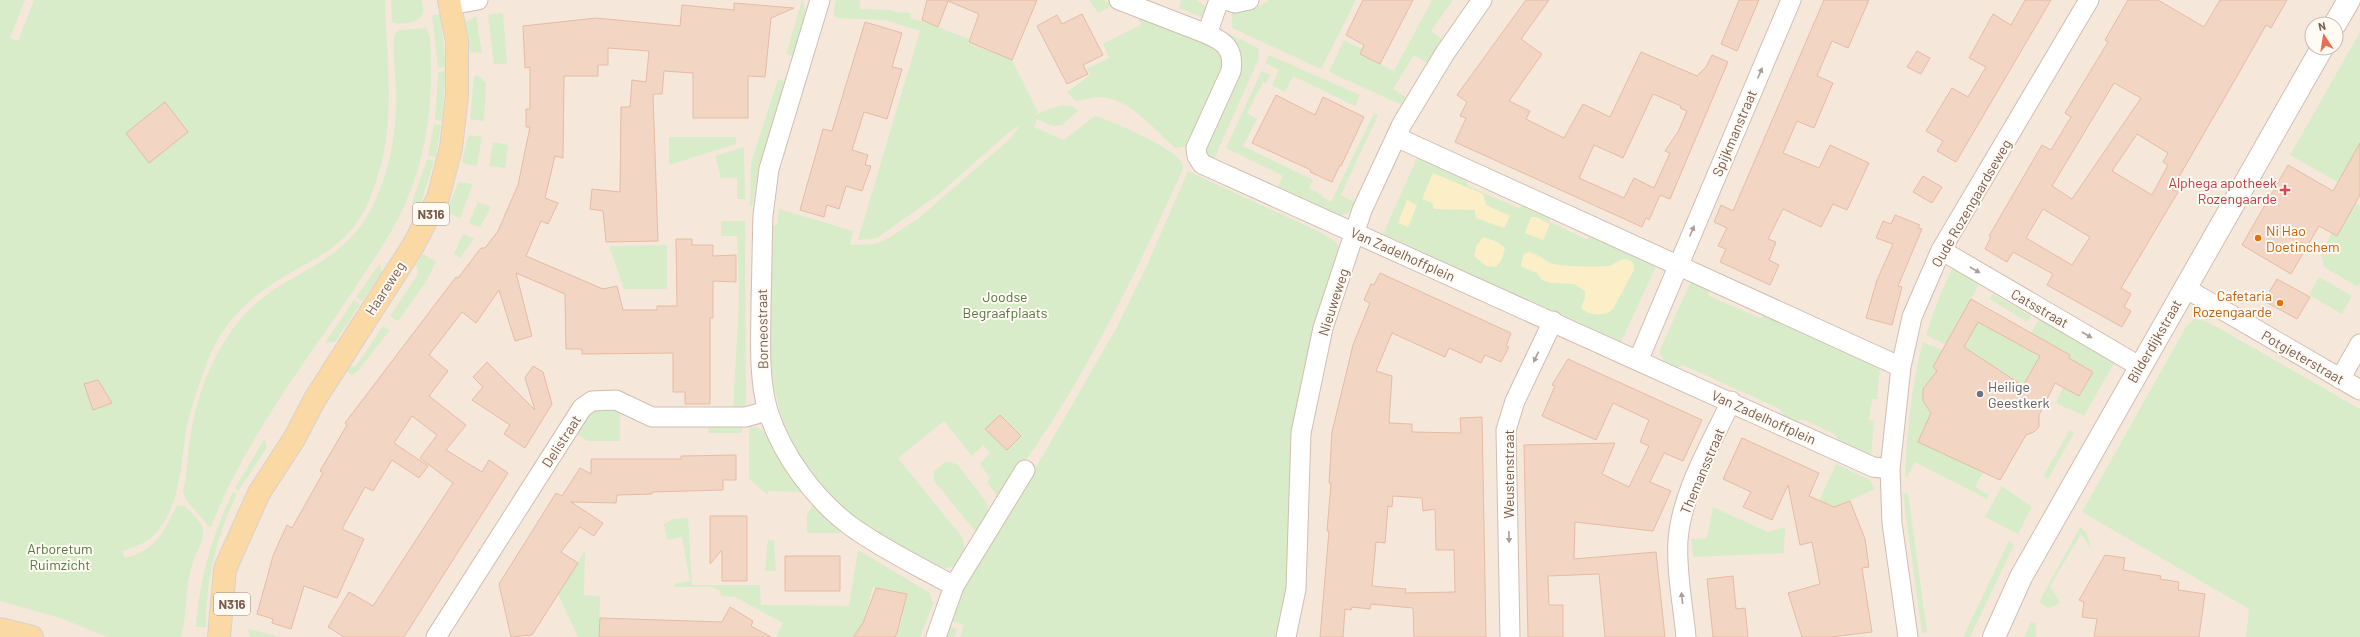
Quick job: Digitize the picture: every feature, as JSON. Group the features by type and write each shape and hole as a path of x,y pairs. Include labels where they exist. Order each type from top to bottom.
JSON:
{"main road":[{"name":"Haareweg","path":"221,635 236,570 233,552 259,493 294,439 315,399 413,246 438,198 451,148 457,95 456,42 450,2"},
{"path":"0,629 32,637"}],"street":[{"path":"450,2 478,0"},
{"name":"Borneostraat","path":"820,0 769,169 765,193 763,215 760,350 768,411 782,442 794,462 816,493 834,511 879,544 954,586"},
{"name":"Van Zadelhoffplein","path":"1119,0 1223,40 1228,47 1232,63 1230,71 1196,148 1196,156 1202,164 1638,361 1731,401 1873,467 1890,469"},
{"path":"1207,34 1220,0"},
{"path":"1226,0 1235,3 1249,0"},
{"name":"Nieuweweg","path":"1286,637 1296,588 1301,433 1323,328 1362,210 1396,137 1445,53 1482,0"},
{"name":"Spijkmanstraat","path":"1677,267 1791,0"},
{"name":"Oude Rozengaardseweg","path":"1908,637 1892,523 1890,469 1901,368 1912,317 1942,250 2089,0"},
{"path":"2340,16 2349,0"},
{"name":"Bilderdijkstraat","path":"1994,637 2020,577 2139,366 2317,56"},
{"path":"1396,137 1677,267 1901,368"},
{"name":"Catsstraat","path":"1942,250 2139,366"},
{"path":"1638,361 1677,267"},
{"name":"Potgieterstraat","path":"2184,288 2360,390"},
{"name":"Weustenstraat","path":"1510,637 1506,430 1516,401 1553,322"},
{"path":"2340,379 2360,344"},
{"name":"Delistraat","path":"436,637 582,408 587,404 592,401 616,400 652,417 745,417 768,411"},
{"name":"Themansstraat","path":"1686,637 1678,556 1680,524 1688,495 1731,401"},
{"path":"936,637 954,586 1025,470"}],"shaded area":[{"path":"0,0 2360,0 2360,637 0,637"}],"green space":[{"name":"Arboretum Ruimzicht","path":"0,0 25,0 10,38 18,41 34,0 385,0 389,76 388,124 379,173 370,198 351,231 339,242 326,252 259,293 243,307 228,324 209,358 191,409 178,485 169,513 162,525 152,537 142,544 122,551 125,558 136,555 152,545 168,524 177,505 185,506 201,523 203,538 194,558 188,581 185,619 181,637 107,637 63,619 0,601"},
{"path":"391,0 422,0 423,13 418,19 409,23 400,24 392,22"},
{"path":"802,0 805,13 804,20 800,36 792,56 786,54"},
{"name":"Joodse Begraafplaats","path":"836,0 860,0 860,9 892,10 894,12 910,13 911,19 922,21 969,39 968,43 1012,60 1038,112 1033,116 1056,107 1063,106 1074,107 1078,111 1062,125 1052,126 1037,119 1034,127 1064,140 1095,116 1127,129 1165,148 1180,160 1183,167 1143,255 1100,339 1052,421 998,498 987,482 990,478 980,464 990,453 983,445 972,456 944,421 898,458 962,537 964,550 962,556 956,565 951,567 938,567 922,560 867,526 830,494 804,462 786,427 775,391 770,353 770,225 777,225 779,209 853,231 850,245 876,244 892,236 919,218 1011,138 1020,125 1007,134 939,194 877,238 858,240 920,31 885,20 837,18 833,14"},
{"path":"1089,0 1104,0 1114,5 1098,13"},
{"path":"1181,0 1196,0 1208,8 1205,18 1179,8"},
{"path":"1269,0 1356,0 1321,69 1232,28 1232,12 1255,9"},
{"path":"1432,0 1453,0 1431,31 1443,40 1428,63 1414,55 1393,89 1407,98 1404,106 1329,72 1344,40 1362,49 1360,54 1394,71"},
{"path":"503,13 507,64 494,64 488,15"},
{"path":"1136,13 1216,45 1223,57 1223,72 1193,145 1175,148 1141,116 1122,103 1101,97 1076,101 1067,92 1090,75 1087,68 1109,58 1103,44 1141,25"},
{"path":"440,14 446,67 438,68 432,15"},
{"path":"476,16 482,53 470,52 466,22"},
{"path":"426,28 430,37 431,48 430,103 426,137 422,154 418,170 406,202 393,228 378,252 272,410 238,467 211,527 208,526 189,504 183,491 193,421 197,404 209,371 225,340 246,313 262,298 279,286 330,255 346,242 361,226 379,191 392,150 396,106 394,55 395,34 399,30"},
{"path":"1219,29 1258,48 1259,58 1213,161 1205,154 1206,138 1237,76"},
{"path":"2360,32 2360,195 2290,155"},
{"path":"1269,55 1360,95 1355,106 1293,76 1285,92 1272,85 1279,70 1266,63 1262,71 1270,75 1266,83 1263,82 1247,113 1257,119 1243,146 1313,180 1309,188 1331,202 1374,113 1378,115 1341,195 1357,203 1347,214 1337,216 1276,190 1283,176 1226,148"},
{"path":"446,71 442,121 435,120 438,72"},
{"path":"474,76 479,76 486,83 484,121 470,119"},
{"path":"778,79 785,81 758,172 752,207 750,206 751,163"},
{"path":"434,124 441,125 436,157 428,156"},
{"path":"471,135 482,137 477,166 465,164 462,161 468,137"},
{"path":"669,137 736,137 736,144 669,165"},
{"path":"493,142 508,145 505,168 489,166"},
{"path":"744,147 745,199 737,199 737,178 721,178 715,156"},
{"path":"1418,156 1465,177 1468,186 1518,208 1527,205 1549,215 1550,222 1586,239 1594,235 1657,264 1621,342 1383,234"},
{"path":"427,159 434,161 420,206 412,203"},
{"path":"1188,171 1324,234 1336,242 1340,250 1321,311 1280,637 960,637 964,625 948,620 973,567 1035,469 1117,327 1148,263"},
{"path":"458,182 473,184 460,218 447,212"},
{"path":"478,202 491,207 480,227 469,223"},
{"path":"2355,203 2360,206 2360,283 2358,287 2324,267 2321,253 2332,233"},
{"path":"723,221 745,221 746,405 733,409 739,299 737,236 721,236 721,223"},
{"path":"463,234 474,239 460,258 454,254"},
{"path":"667,245 667,289 624,289 609,246"},
{"path":"423,254 436,262 425,283 398,321 390,316 418,274 416,265"},
{"path":"380,263 382,273 362,301 356,297"},
{"path":"1953,267 1982,279 1946,345 1926,335 1940,295"},
{"path":"2319,277 2352,296 2342,314 2309,295"},
{"path":"1692,279 1707,285 1709,296 1760,318 1770,314 1880,365 1877,399 1872,399 1869,420 1874,421 1871,455 1838,441 1836,435 1803,419 1795,422 1783,417 1780,409 1683,365 1676,368 1662,362 1663,358 1659,352"},
{"path":"1993,294 2031,316 2027,322 1990,299"},
{"path":"354,300 360,304 335,342 325,343"},
{"path":"2042,314 2117,358 2084,416 2056,403 2063,387 2031,333"},
{"path":"2195,319 2205,321 2217,327 2360,409 2360,637 2246,637 2249,609 2082,512 2187,325"},
{"path":"1978,321 2040,356 2024,383 2021,385 1970,351 1962,349"},
{"path":"383,326 390,330 357,372 352,375 344,370 346,367 356,366"},
{"path":"1923,342 1942,350 1984,471 1975,487 1989,495 1987,499 1915,462 1907,477 1905,477 1910,409 1915,375"},
{"path":"2321,375 2356,395 2353,399 2319,379"},
{"path":"593,410 618,411 620,414 620,441 588,441 575,433 588,413"},
{"path":"749,425 763,430 802,492 768,491 768,495 749,479"},
{"path":"709,426 742,426 742,433 708,433"},
{"path":"2070,430 2074,433 2048,479 2043,476"},
{"path":"265,438 267,447 239,490 235,488"},
{"path":"945,462 958,465 987,503 988,514 977,531 975,531 934,481 934,471"},
{"path":"1836,464 1870,480 1875,489 1811,518"},
{"path":"2002,486 2032,507 2018,534 1985,517"},
{"path":"233,492 237,494 223,526 210,575 206,609 206,627 196,627 203,575 219,524"},
{"path":"1908,493 1927,632 1922,633 1903,494"},
{"path":"813,504 843,531 840,533 807,533 807,515"},
{"path":"1713,507 1768,532 1785,527 1784,553 1693,557 1691,539 1707,538"},
{"path":"688,518 692,585 760,585 761,605 849,606 858,550 930,593 933,604 920,637 895,637 901,623 907,594 873,587 863,623 852,637 776,637 783,623 735,597 721,596 720,591 712,587 675,587 674,584 690,581 682,537 667,540 664,524 673,519"},
{"path":"2080,527 2087,533 2091,549 2081,534 2050,586 2060,602 2055,606 2048,608 2039,602"},
{"path":"768,540 774,540 776,571 765,571"},
{"path":"2009,541 2014,545 1970,637 1963,637"},
{"path":"585,550 584,595 600,596 599,637 578,637 558,594"},
{"path":"2031,622 2036,623 2036,637 2024,637"},
{"path":"947,625 957,629 954,637 942,637"},
{"path":"248,629 281,637 250,637"}],"sand":[{"path":"1433,173 1483,194 1486,205 1510,216 1504,228 1476,218 1475,210 1434,209 1432,203 1422,199"},
{"path":"1407,200 1417,205 1408,227 1398,223"},
{"path":"1531,217 1536,217 1550,224 1543,240 1525,233"},
{"path":"1483,237 1497,242 1505,248 1502,259 1496,267 1486,266 1474,256 1477,245"},
{"path":"1529,252 1552,264 1567,266 1607,266 1627,259 1634,264 1634,270 1613,309 1609,312 1601,314 1593,314 1581,308 1585,297 1585,291 1574,284 1551,283 1542,280 1537,273 1522,267 1521,264 1524,254"}],"building":[{"path":"927,0 1037,0 1012,60 969,42 979,14 948,1 938,27 922,20"},
{"path":"1363,0 1413,0 1380,64 1360,54 1364,45 1346,35"},
{"path":"1526,0 1549,0 1521,39 1542,54 1509,101 1530,111 1526,119 1564,138 1583,104 1610,117 1641,52 1697,76 1706,67 1712,55 1728,62 1670,199 1660,195 1649,220 1646,218 1642,227 1455,142 1466,118 1460,116 1467,102 1457,95","holes":["1653,94 1681,106 1680,108 1687,111 1678,132 1665,151 1670,153 1654,188 1634,178 1624,198 1579,178 1594,145 1623,158"]},
{"path":"1739,0 1759,0 1737,51 1721,44"},
{"path":"1824,0 1869,0 1848,48 1832,41 1817,76 1833,83 1814,128 1797,121 1783,153 1819,168 1830,145 1869,163 1847,210 1833,204 1821,227 1783,209 1768,239 1776,242 1769,260 1779,265 1770,285 1720,262 1726,249 1718,246 1727,228 1714,222 1721,205 1733,211"},
{"path":"2025,0 2051,0 1956,162 1937,151 1943,141 1926,131 1952,88 1968,97 1986,67 1969,58 1993,14 2011,25"},
{"path":"2128,0 2158,0 2204,27 2220,0 2287,0 2271,28 2266,25 2172,189 2178,192 2121,288 2131,294 2124,307 2131,311 2122,327 2047,285 2053,274 2013,252 2007,262 1985,249 1991,237 1989,236 2042,145 2051,150 2071,117 2065,113 2108,42 2105,40","holes":["2114,83 2141,98 2072,199 2052,186","2137,134 2168,153 2163,162 2168,165 2152,195 2112,171","2043,209 2090,237 2072,265 2026,238"]},
{"path":"734,3 794,8 771,18 765,77 748,76 748,118 693,118 693,73 664,71 662,94 653,94 658,241 606,242 603,211 590,209 592,189 620,192 621,107 630,107 632,80 646,82 649,51 608,48 608,65 598,65 598,76 564,76 563,158 555,156 545,198 558,203 548,224 541,221 526,256 603,289 617,286 623,310 657,310 657,306 677,306 676,239 692,239 692,245 713,245 713,256 736,255 736,282 713,281 713,318 710,318 710,404 685,404 685,392 673,392 673,353 582,354 582,349 566,349 565,294 516,273 532,336 515,341 499,290 476,323 462,312 429,355 448,371 429,396 466,425 446,450 482,472 489,460 508,473 404,637 344,637 328,627 349,592 373,606 453,483 420,458 437,435 412,416 394,443 428,466 419,478 392,460 373,491 365,487 342,529 364,539 337,598 304,586 291,629 272,623 273,619 257,614 273,556 280,540 287,525 292,528 323,473 320,471 347,425 345,423 456,277 458,278 481,248 485,248 498,231 518,185 530,127 526,127 526,109 530,109 530,67 525,68 523,26 596,18 680,26 682,5 734,10"},
{"path":"1082,14 1103,55 1083,65 1088,74 1067,84 1037,26 1057,15 1062,24"},
{"path":"865,22 902,33 892,67 902,69 887,119 864,112 852,150 868,155 865,165 871,166 862,191 846,186 839,209 827,205 824,217 800,210 823,129 832,131"},
{"path":"1917,51 1930,58 1921,74 1907,67"},
{"path":"1276,95 1315,115 1323,97 1364,117 1332,182 1310,172 1311,170 1252,143"},
{"path":"165,102 188,132 149,163 126,133"},
{"path":"2360,143 2360,195 2337,236 2319,226 2291,274 2242,245 2288,165 2333,191"},
{"path":"1923,176 1942,187 1932,203 1913,192"},
{"path":"1895,215 1920,225 1918,228 1922,229 1898,286 1902,287 1892,325 1866,318 1877,280 1893,244 1876,238 1883,221 1891,224"},
{"path":"1380,273 1511,333 1506,346 1509,347 1501,362 1485,355 1481,363 1449,348 1445,357 1392,333 1376,371 1392,376 1389,423 1412,424 1412,432 1461,433 1460,418 1482,417 1486,637 1414,637 1413,608 1371,604 1370,609 1352,607 1351,610 1345,609 1343,637 1320,637 1329,531 1327,531 1331,483 1329,483 1332,432 1353,345 1370,303 1364,300 1371,284 1374,285","holes":["1393,496 1422,498 1423,511 1435,509 1436,550 1454,550 1455,592 1405,593 1406,589 1372,586 1376,542 1385,543 1388,506 1392,507"]},
{"path":"2277,279 2310,297 2297,319 2264,301"},
{"name":"Heilige Geestkerk","path":"1971,299 2070,355 2069,358 2093,372 2079,396 2055,383 2039,415 2039,427 2034,432 2026,435 2000,480 1918,442 1931,413 1923,401 1923,389 1937,371 1933,367","holes":["1978,322 2040,356 2023,386 1964,347"]},
{"path":"1568,359 1702,420 1683,461 1664,453 1650,482 1671,491 1653,531 1575,522 1574,559 1656,552 1665,637 1605,637 1599,574 1548,576 1549,605 1563,605 1563,637 1528,637 1524,445 1615,443 1602,474 1629,487 1649,446 1640,442 1649,420 1613,403 1596,440 1542,416 1555,386 1552,385"},
{"path":"487,362 535,410 525,378 533,366 543,372 552,404 525,448 504,434 510,425 472,400 483,387 473,377"},
{"path":"98,380 112,403 93,410 84,384"},
{"path":"1000,415 1021,436 1007,450 985,429"},
{"path":"1742,438 1819,473 1809,496 1834,507 1850,501 1865,539 1869,567 1862,568 1872,632 1831,637 1802,637 1788,593 1820,584 1812,542 1800,545 1788,485 1772,520 1743,507 1751,492 1723,479"},
{"path":"736,455 736,480 723,480 723,490 652,492 652,494 617,495 616,503 571,502 603,523 594,536 580,527 561,552 578,563 532,635 511,637 499,584 556,493 562,496 580,468 591,474 591,459 681,459 681,456"},
{"path":"710,516 747,516 747,581 722,581 722,550 710,564"},
{"path":"2105,555 2125,558 2123,570 2161,576 2160,579 2179,582 2178,590 2205,594 2199,637 2094,637 2097,619 2082,617 2084,602 2079,600"},
{"path":"785,556 840,556 840,591 785,591"},
{"path":"1733,576 1736,609 1745,608 1748,637 1713,637 1707,579"},
{"path":"876,588 907,594 897,633 895,637 853,637 863,623"},
{"path":"730,607 753,621 751,626 771,637 599,637 600,618 722,622"}],"place":[{"name":"Alphega apotheek Rozengaarde","path":"2285,190"},
{"name":"Ni Hao Doetinchem","path":"2258,238"},
{"name":"Cafetaria Rozengaarde","path":"2280,303"},
{"name":"Heilige Geestkerk","path":"1980,394"}]}
